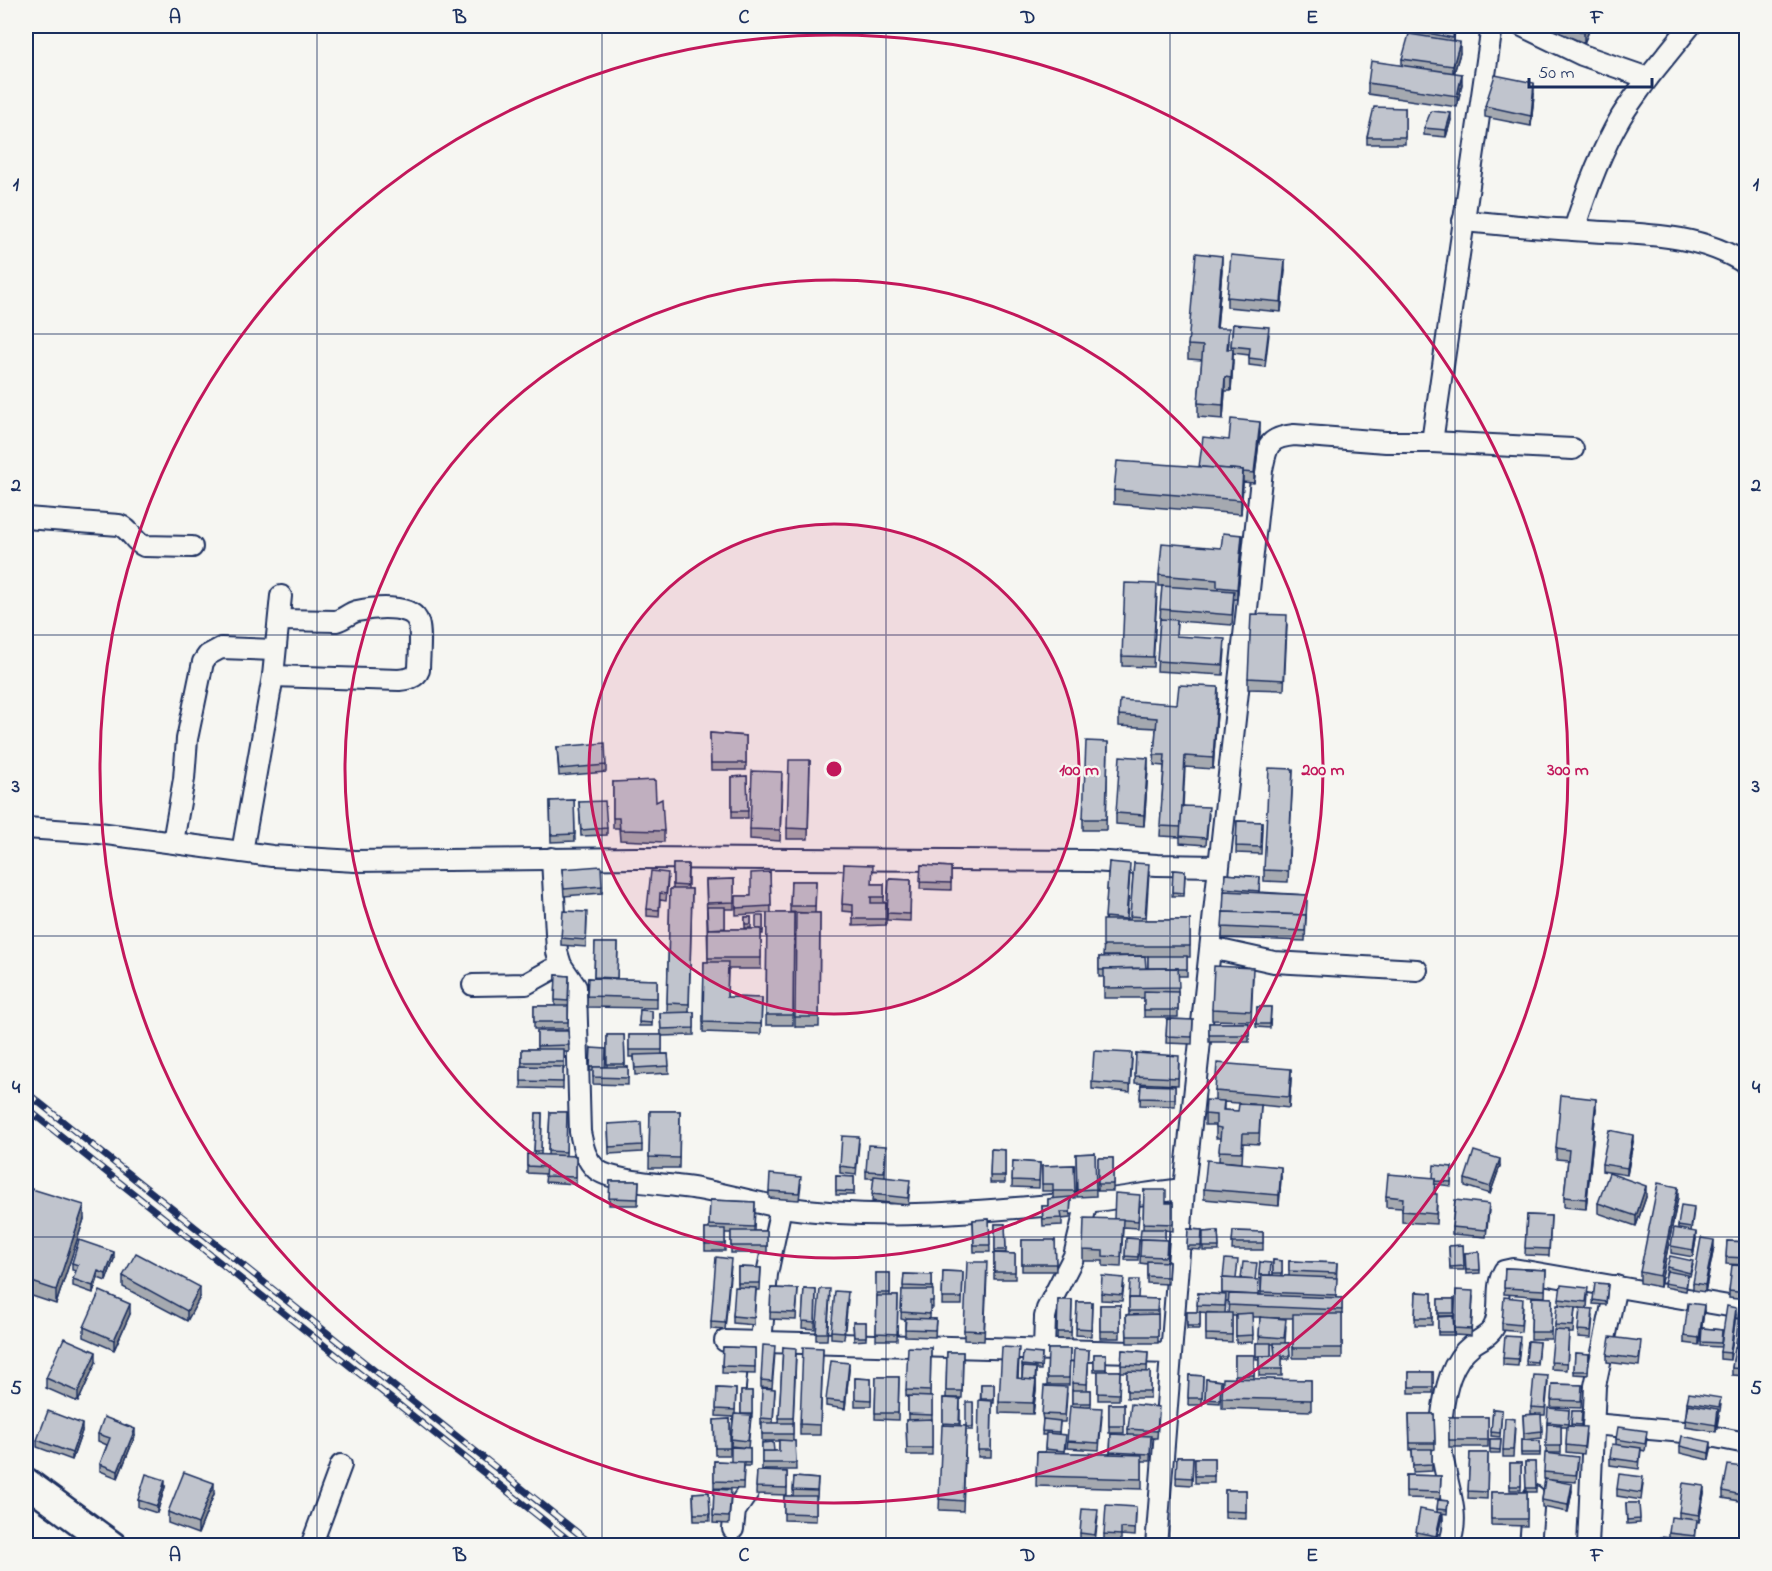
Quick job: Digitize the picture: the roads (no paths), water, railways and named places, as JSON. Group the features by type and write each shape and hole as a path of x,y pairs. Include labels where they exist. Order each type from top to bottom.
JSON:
{"highway":[{"path":"26,1482 113,1545"}],"street":[{"path":"1432,442 1462,221 1492,26"},
{"path":"1521,26 1582,55 1648,78"},
{"path":"1574,230 1587,189 1621,117 1648,78 1690,26"},
{"path":"1462,221 1647,234 1718,248 1746,264"},
{"path":"1156,1545 1184,1189 1262,470 1267,448 1272,440 1294,435 1386,442 1573,449"},
{"path":"26,518 124,526 139,544 144,546 192,547"},
{"path":"242,852 273,676 281,596"},
{"path":"273,676 399,680 413,677 419,669 419,623 414,616 404,610 387,608 355,611 344,620 336,621 279,620"},
{"path":"173,842 182,795 186,739 203,663 208,655 221,648 275,650"},
{"path":"26,828 99,833 272,856 355,861 552,858 1091,861 1218,866"},
{"path":"552,858 556,944 562,967 576,987 580,1132 588,1159 598,1170 628,1179 708,1190 781,1207 898,1215 1087,1202 1184,1189"},
{"path":"1211,948 1274,962 1417,970"},
{"path":"473,985 526,984 551,970 562,967"},
{"path":"1044,1349 1047,1309 1074,1256 1087,1202"},
{"path":"733,1529 735,1511 748,1492 753,1470 766,1274 781,1207"},
{"path":"1448,1545 1453,1536 1454,1515 1441,1441 1448,1382 1461,1356 1495,1327 1500,1278 1504,1271 1513,1269 1746,1309"},
{"path":"1588,1545 1595,1386 1616,1286"},
{"path":"725,1341 1171,1353"},
{"path":"1593,1424 1695,1433 1746,1443"},
{"path":"311,1545 341,1465"},
{"path":"1530,1545 1534,1496"}],"railway":[{"path":"26,1092 594,1546"},
{"path":"26,1108 576,1546"}]}
